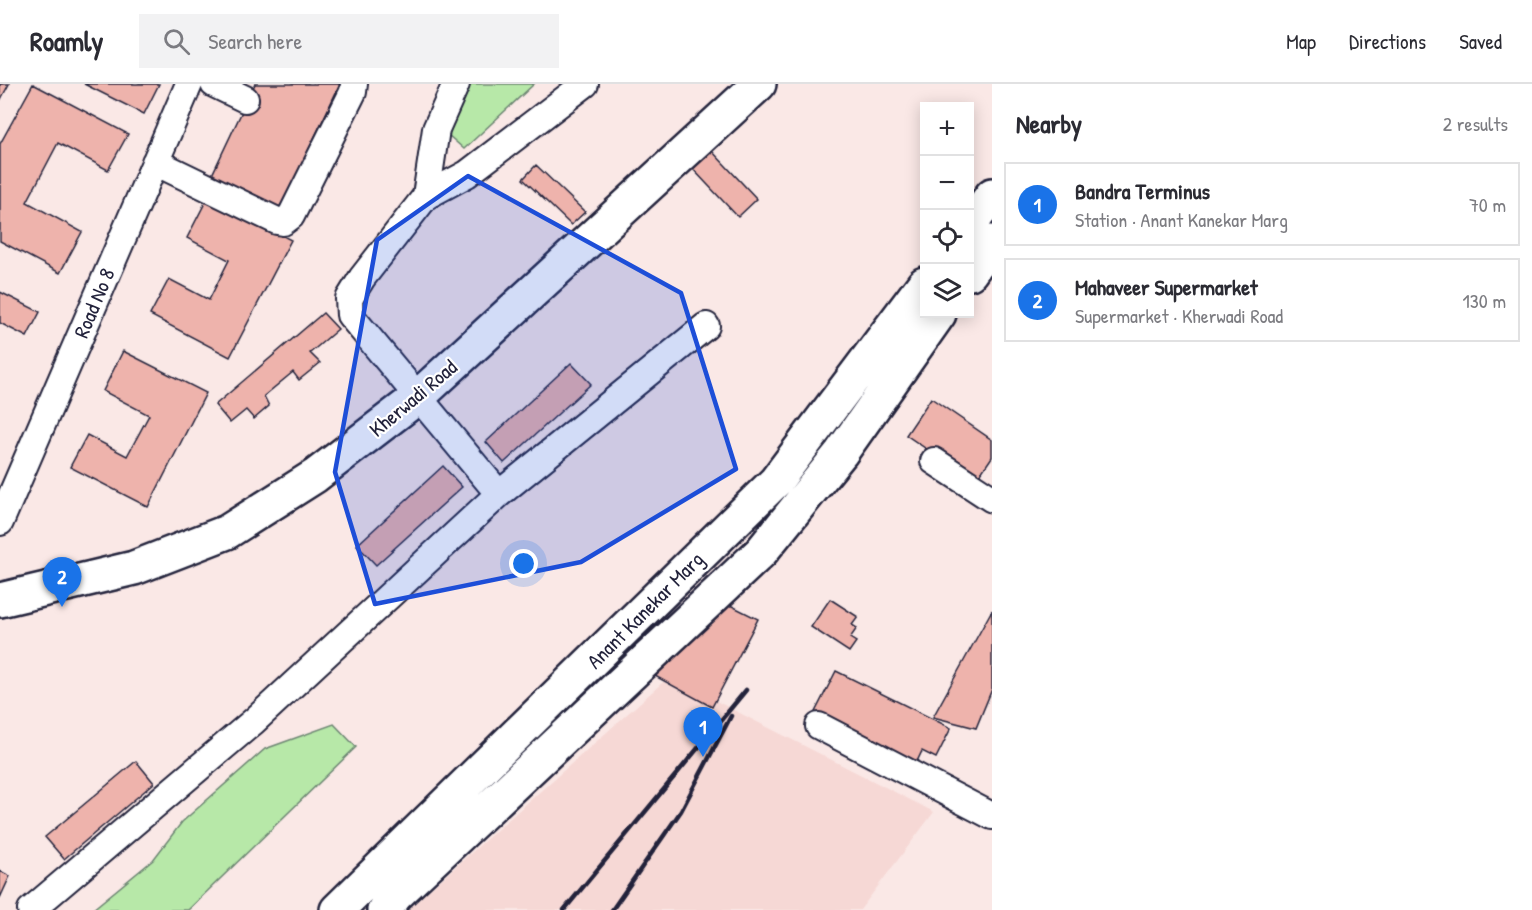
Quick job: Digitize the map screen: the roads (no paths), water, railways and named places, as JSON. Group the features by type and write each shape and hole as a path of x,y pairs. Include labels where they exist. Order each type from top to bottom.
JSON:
{"street":[{"name":"Road No 8","path":"0,522 189,84"},
{"path":"214,84 245,99"},
{"path":"155,162 283,222 291,216 353,92 354,84"},
{"path":"426,196 436,129 456,84"},
{"path":"499,494 350,315 349,299 362,278 426,196 467,174 585,84"},
{"name":"Kherwadi Road","path":"0,600 134,568 226,532 315,476 418,398 759,84"},
{"path":"974,218 992,195"},
{"path":"974,266 992,242"},
{"name":"Anant Kanekar Marg","path":"337,910 776,481 920,289"},
{"name":"Anant Kanekar Marg","path":"384,910 396,896 761,552 841,453 936,318"},
{"path":"31,910 254,721 499,494 706,326"},
{"path":"934,461 992,499"},
{"path":"819,726 992,816"}],"railway":[{"path":"564,910 746,690"},
{"path":"612,910 681,811 731,716"}],"place":[{"name":"Mahaveer Supermarket","path":"62,607"},
{"name":"Bandra Terminus","path":"703,757"}]}
